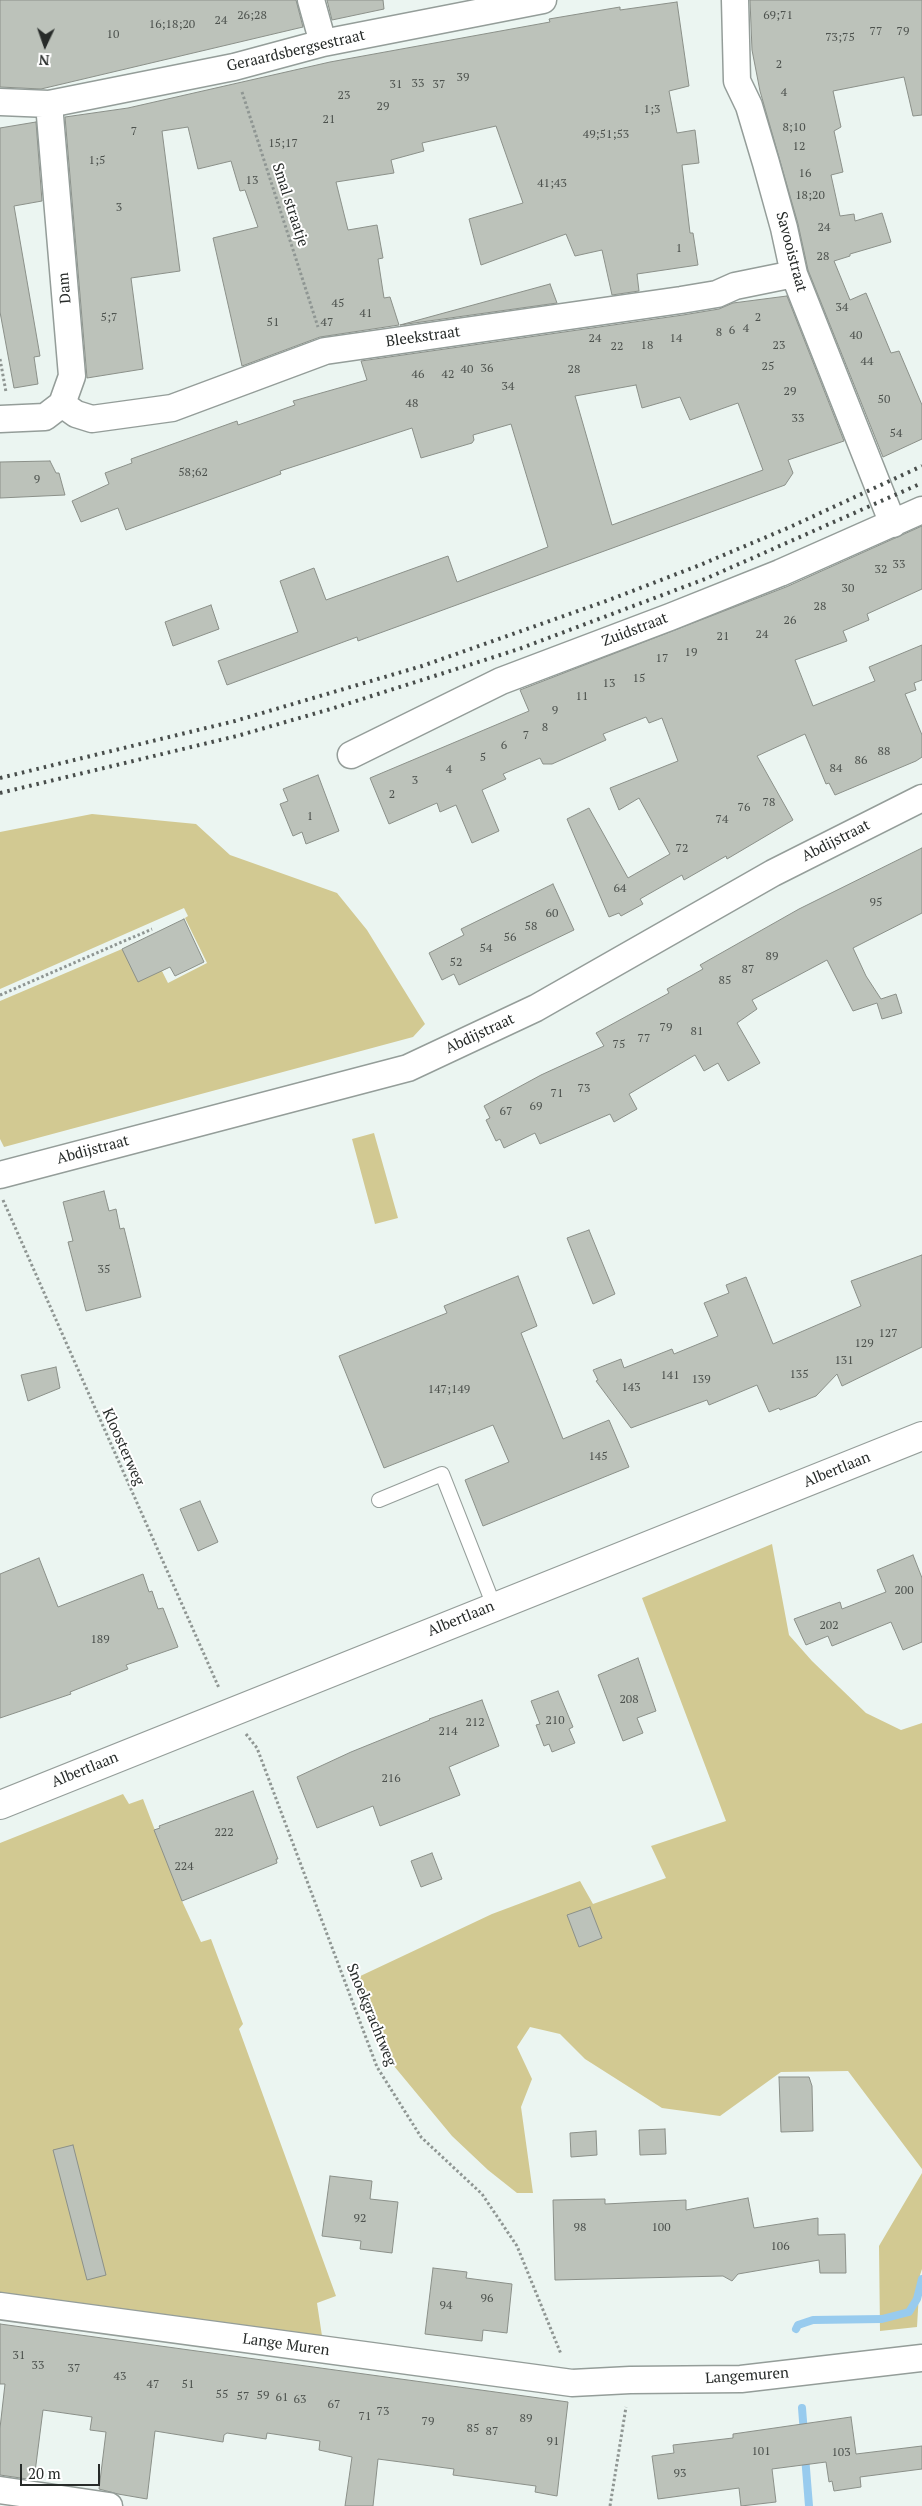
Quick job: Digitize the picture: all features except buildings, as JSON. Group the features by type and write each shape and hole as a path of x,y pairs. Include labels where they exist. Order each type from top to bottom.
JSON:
{"main road":[{"name":"Albertlaan","path":"0,1805 230,1711 922,1436"}],"street":[{"path":"311,0 322,43"},
{"name":"Geraardsbergsestraat","path":"0,102 49,104 234,67 322,43 543,0"},
{"name":"Savooistraat","path":"735,0 737,81 749,106 784,228 794,274 893,524"},
{"name":"Dam","path":"49,104 72,376 62,404"},
{"name":"Bleekstraat","path":"62,404 76,414 92,419 172,408 325,351 681,300 717,294 735,286 794,274"},
{"path":"6,419 45,417 62,404"},
{"name":"Zuidstraat","path":"351,755 500,681 670,618 922,510"},
{"name":"Abdijstraat","path":"1,1186 408,1068 536,1008 773,873 922,798"},
{"name":"Lange Muren","path":"0,2306 572,2383"},
{"name":"Langemuren","path":"572,2383 630,2380 741,2379 922,2358"},
{"path":"0,2490 109,2506"}],"lane":[{"path":"379,1500 442,1474 494,1606"}],"path":[{"name":"Smal straatje","path":"234,67 325,351"},
{"path":"0,359 6,419"},
{"path":"0,995 152,929"},
{"name":"Kloosterweg","path":"1,1186 230,1711"},
{"name":"Snoekgrachtweg","path":"230,1711 257,1748 377,2067 421,2137 482,2194 518,2246 572,2383"},
{"path":"610,2506 630,2380"}],"shaded area":[{"path":"92,814 196,824 230,855 337,893 367,930 425,1024 413,1037 4,1147 0,1139 0,1001 122,949 170,967 162,971 168,983 207,963 185,918 188,916 184,908 0,989 0,832"},
{"path":"374,1133 398,1218 375,1224 352,1139"},
{"path":"772,1544 789,1635 812,1661 866,1713 901,1730 922,1723 922,2169 848,2071 781,2072 720,2116 662,2108 585,2059 560,2034 530,2027 517,2047 532,2079 521,2107 533,2193 517,2193 488,2170 452,2136 384,2054 354,1979 492,1914 580,1881 593,1904 666,1878 651,1846 726,1821 642,1598"},
{"path":"123,1794 129,1804 143,1799 182,1901 201,1942 211,1939 243,2024 239,2029 336,2296 317,2303 322,2336 0,2293 0,1843"},
{"path":"922,2173 922,2269 917,2327 880,2331 879,2246"}],"waterway":[{"path":"796,2329 798,2325 813,2320 882,2319 909,2312 917,2299 922,2279"},
{"path":"802,2408 804,2434"},
{"path":"805,2456 809,2506"}],"railway":[{"path":"0,778 235,721 422,666 609,600 700,565 790,527 922,466"},
{"path":"0,793 237,736 334,708 519,649 705,579 922,483"}]}
